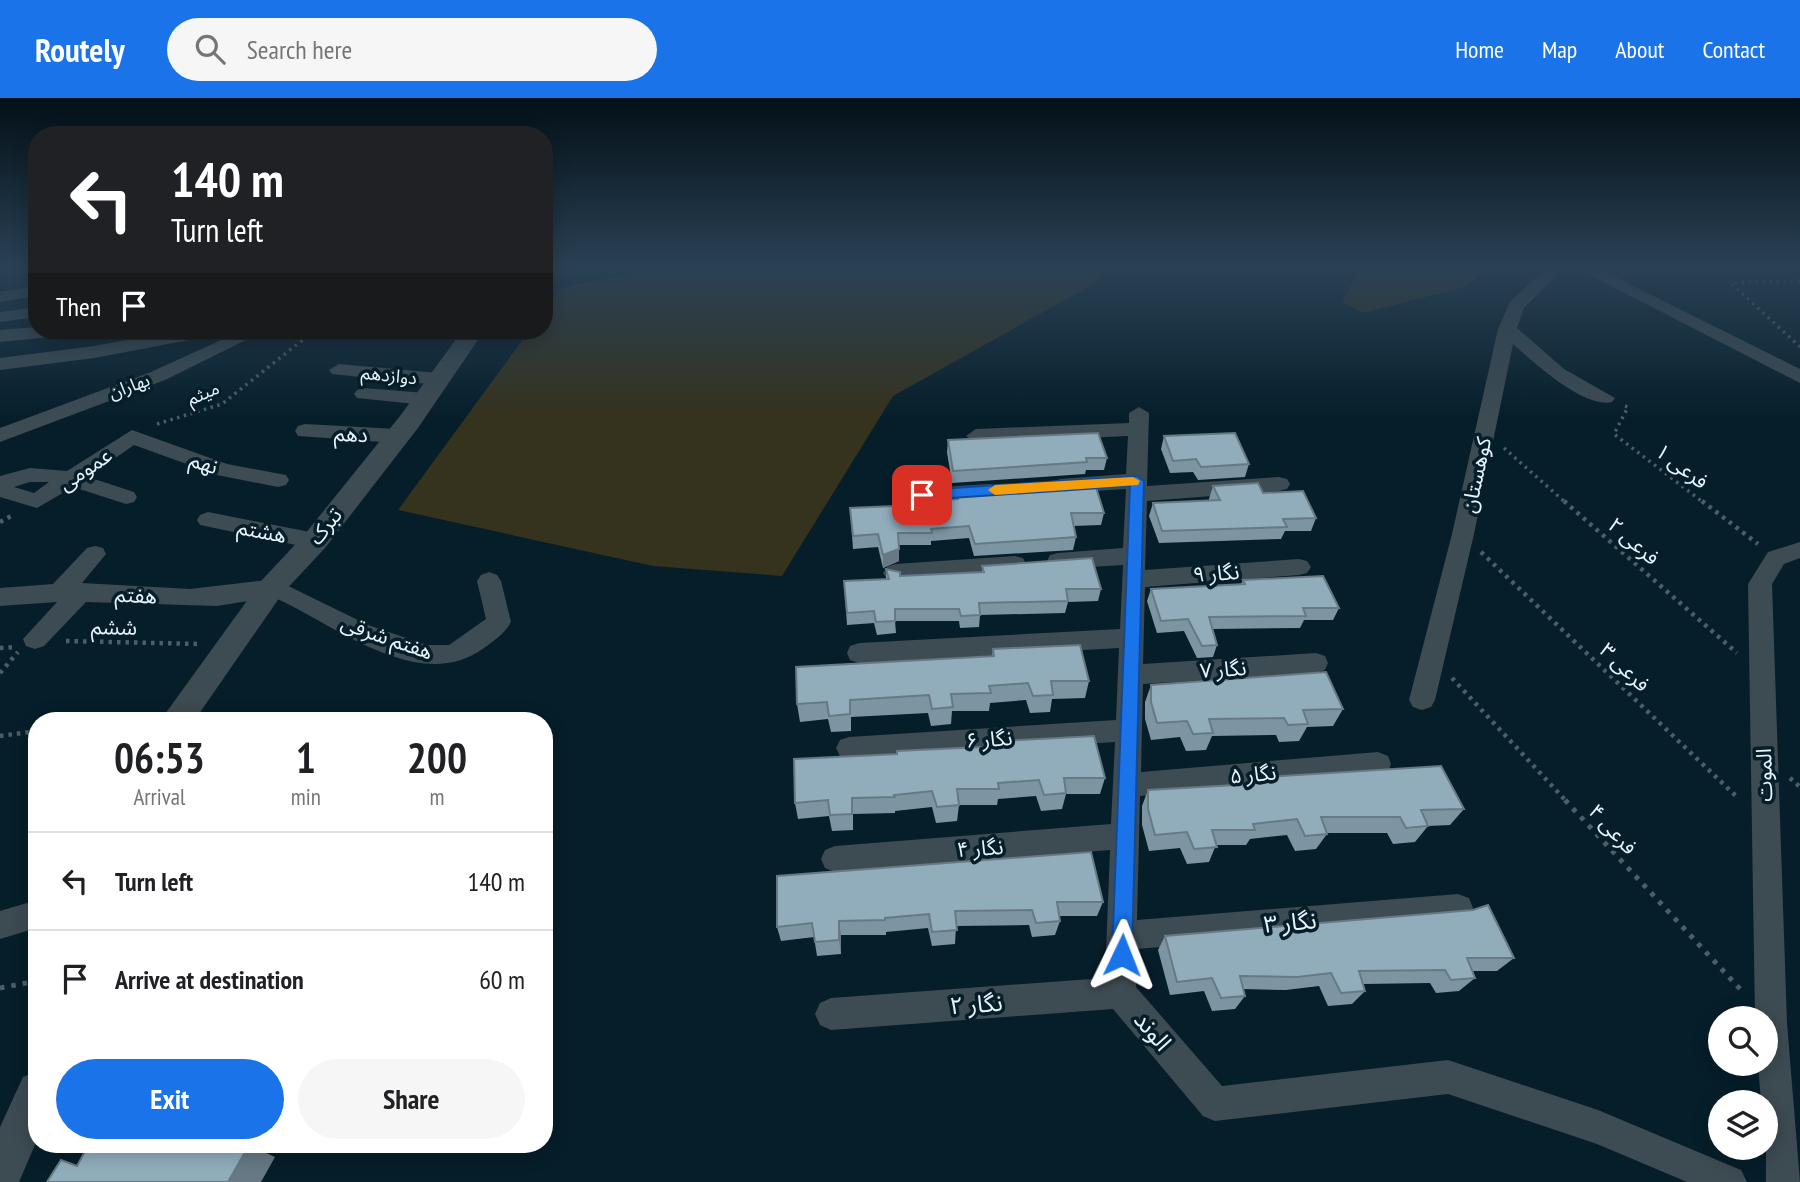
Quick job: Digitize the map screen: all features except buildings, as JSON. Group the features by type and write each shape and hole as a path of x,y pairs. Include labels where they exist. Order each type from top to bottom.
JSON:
{"street":[{"name":"کوهستان","path":"1422,700 1463,534 1511,318"},
{"path":"1682,318 1800,377"},
{"path":"1507,329 1557,373 1605,398"},
{"path":"0,336 28,333"},
{"path":"0,365 157,340"},
{"name":"بهاران","path":"0,435 158,376 236,340"},
{"name":"تبرک","path":"182,712 272,587 315,541 397,436 466,340"},
{"name":"دوازدهم","path":"340,370 431,389"},
{"path":"364,394 431,389"},
{"name":"الوند","path":"976,436 1139,421 1121,993 1215,1104 1448,1077 1598,1127 1729,1182"},
{"name":"دهم","path":"305,431 397,436"},
{"name":"عمومی","path":"0,487 37,501 132,437"},
{"name":"نهم","path":"132,437 224,470 278,481"},
{"path":"0,487 16,474 72,478 126,497"},
{"path":"1043,487 1279,484"},
{"path":"922,495 1016,489"},
{"name":"هشتم","path":"208,520 315,541"},
{"path":"29,642 71,592 95,554"},
{"name":"الموت","path":"1770,1006 1760,584 1788,554"},
{"name":"نگار ۹","path":"895,573 1134,567 1299,567"},
{"name":"هفتم شرقی","path":"272,587 330,618 417,652 442,656 476,642 499,622 489,581"},
{"name":"هفتم","path":"0,597 71,592 218,597 272,587"},
{"path":"859,653 1132,638"},
{"name":"نگار ۷","path":"1130,675 1316,663"},
{"name":"نگار ۶","path":"849,748 1129,730"},
{"name":"نگار ۵","path":"1127,785 1378,764"},
{"name":"نگار ۴","path":"835,859 1126,836"},
{"name":"نگار ۳","path":"1122,936 1458,908"},
{"path":"0,925 28,917"},
{"name":"نگار ۲","path":"831,1014 1121,993"},
{"name":"الموت","path":"1775,1076 1784,1182"},
{"path":"0,1175 28,1111"}],"path":[{"path":"1768,318 1800,347"},
{"name":"میثم","path":"132,437 147,427 222,404 302,340"},
{"name":"فرعی ۱","path":"1605,398 1628,407 1614,434 1788,554"},
{"name":"فرعی ۲","path":"1485,431 1762,675"},
{"name":"فرعی ۳","path":"1463,534 1765,823"},
{"path":"0,673 29,642"},
{"name":"ششم","path":"0,648 29,642 229,644"},
{"name":"فرعی ۴","path":"1432,657 1755,1006"},
{"path":"0,736 28,732"},
{"path":"0,988 28,983"}],"shaded area":[{"path":"553,318 1033,318 893,396 782,576 653,566 398,510 522,340 553,340"}],"slow traffic":[{"path":"995,490 1133,481"}],"route":[{"path":"922,495 1137,481 1122,955"}]}
